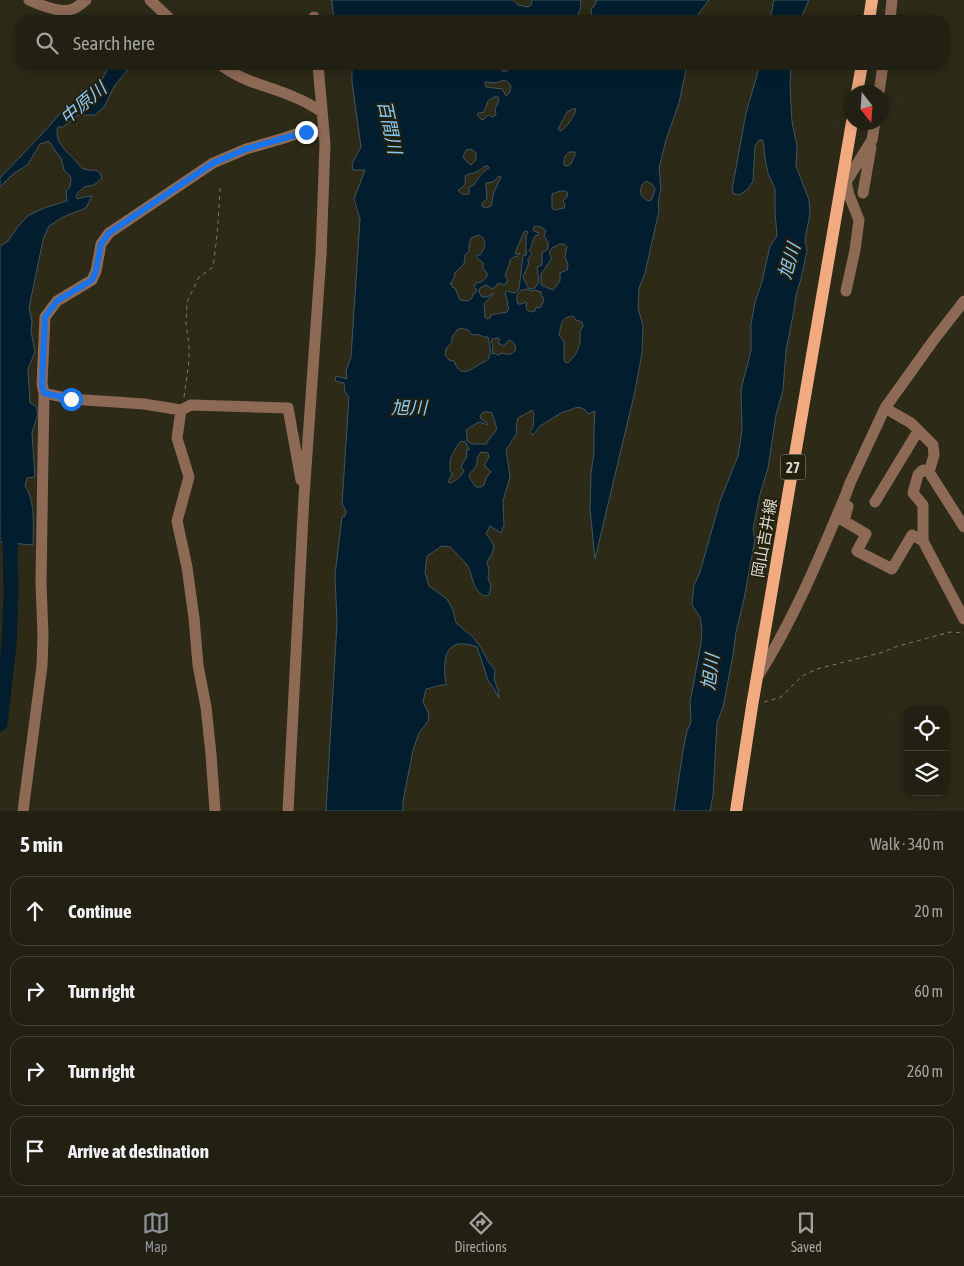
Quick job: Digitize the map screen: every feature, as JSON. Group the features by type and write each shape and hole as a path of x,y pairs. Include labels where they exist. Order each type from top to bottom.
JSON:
{"main road":[{"path":"870,15 872,0"},
{"path":"858,85 861,70"},
{"name":"岡山吉井線","path":"736,811 752,706 844,182 851,130"}],"street":[{"path":"29,0 62,11 71,10 86,0"},
{"path":"150,0 166,15"},
{"path":"890,15 892,0"},
{"path":"228,70 246,79 294,97 322,112"},
{"path":"288,811 304,496 321,255 324,131 318,70"},
{"path":"880,85 882,70"},
{"path":"863,193 874,130"},
{"path":"23,811 42,666 44,636 41,583 44,393 42,384 45,317 57,301 92,280 96,271 101,244 109,233 213,163 246,149 296,134 324,131"},
{"path":"846,291 859,220 844,182 872,140"},
{"path":"757,678 776,647 818,563 850,483 885,408 964,301"},
{"path":"44,393 71,399 144,404 182,410 191,405 288,408 304,496"},
{"path":"885,408 911,423 933,445 934,455 929,472"},
{"path":"182,410 177,438 189,477 177,521 187,567 198,665 206,707 215,811"},
{"path":"875,502 918,430"},
{"path":"964,527 929,472 923,470 918,475 913,493 924,505 923,541 964,620"},
{"path":"846,494 848,504 844,520 866,534 857,551 892,569 912,535 923,541"}],"path":[{"path":"182,410 189,361 186,323 187,302 199,277 213,267 220,210 220,186"},
{"path":"752,706 781,697 802,676 818,669 950,632 964,633"}],"water":[{"path":"330,0 513,0 518,5 528,7 531,5 531,0 580,0 581,6 579,15 333,15 332,1"},
{"path":"596,0 709,0 698,15 592,15 591,9 595,5"},
{"path":"774,0 809,0 802,15 771,15"},
{"path":"107,70 128,70 115,85 104,107 95,115 78,115 63,127 58,127 57,137 65,150 81,168 96,170 102,178 94,185 84,187 76,195 77,199 92,196 86,208 63,217 49,226 43,240 29,308 35,352 28,369 30,403 36,406 38,414 32,433 35,477 27,478 25,486 31,499 33,545 0,542 0,246 8,241 29,215 67,201 66,191 70,187 71,180 64,170 61,158 49,141 40,144 28,164 12,175 0,187 0,178 67,106 79,102 82,90 84,91 101,81"},
{"name":"旭川","path":"352,70 501,70 504,72 508,70 686,70 679,103 666,140 659,168 661,188 658,204 659,211 645,273 639,288 638,308 643,326 642,353 635,391 595,559 590,509 595,411 589,414 584,409 578,407 561,413 540,426 533,435 530,432 533,427 534,413 532,410 518,418 517,433 506,450 510,477 503,501 504,525 501,533 490,526 486,534 494,546 487,562 488,578 491,586 489,595 485,596 477,590 467,565 450,547 442,546 427,556 425,572 429,586 447,599 453,610 456,623 473,637 495,670 494,679 499,698 488,680 477,647 457,644 452,647 446,658 446,685 426,689 423,702 429,714 428,721 419,733 413,750 403,801 403,811 326,811 337,623 335,575 342,517 345,516 346,511 342,504 349,397 345,392 344,383 335,381 336,376 347,379 346,371 351,357 360,219 354,199 365,170 353,170 352,164 361,147","holes":["504,80 511,86 510,92 506,96 502,89 486,87 485,82 496,83","498,97 495,108 496,115 493,117 488,115 483,120 477,115 484,112 488,101","575,108 576,111 565,128 560,131 558,129 567,112","471,149 476,153 476,160 471,165 463,157 466,150","569,152 575,152 575,155 571,164 567,166 564,165 564,161 565,156","485,166 489,168 480,175 474,185 469,187 469,194 460,193 458,190 464,184 465,176","499,176 501,177 494,192 491,206 486,208 483,207 482,203 487,199 486,183 493,182","646,181 652,184 655,189 650,201 645,199 640,192 642,185","565,191 568,193 563,201 564,208 555,210 552,208 552,194","537,226 546,231 544,235 548,243 548,249 542,253 542,265 537,267 539,281 535,288 529,289 523,277 529,263 528,259 532,254 529,250 535,236 539,233 534,231 534,227","524,232 528,232 526,236 527,252 523,256 519,289 515,293 507,291 505,293 509,308 507,312 490,315 491,317 487,319 485,317 484,304 494,293 487,297 482,297 479,292 480,288 486,285 492,289 498,283 505,285 508,280 505,276 510,260 520,253 515,253","479,235 484,239 484,247 480,255 476,257 483,263 483,269 487,273 487,277 481,282 476,283 474,287 477,290 468,301 460,300 455,288 450,284 455,276 454,274 464,264 471,238","560,244 564,244 567,247 565,257 568,265 567,270 560,273 560,281 553,290 541,285 541,274 552,258 549,253 552,248","524,290 541,292 544,300 540,308 536,307 535,311 531,312 527,310 526,302 518,304 517,296 519,292","573,316 576,320 582,322 583,326 580,331 578,349 568,363 564,360 564,342 559,335 564,320","461,328 468,330 472,335 488,337 490,355 487,361 469,371 459,370 454,361 449,360 445,355 446,349 452,342 452,337","492,339 500,339 498,343 504,346 509,340 515,345 516,350 511,354 492,354","483,412 492,413 497,429 487,444 472,444 467,441 466,430 480,422 488,425 480,416","461,441 465,442 469,448 469,450 466,450 467,456 461,468 464,470 459,478 450,483 448,482 452,474 450,461","481,452 488,453 489,457 484,465 491,472 481,487 476,487 469,477 477,465 477,458"]},
{"name":"旭川","path":"759,70 791,70 792,122 797,146 796,166 809,200 810,214 805,239 807,251 796,295 786,351 783,390 776,415 768,468 760,494 753,529 755,539 744,599 736,632 723,707 717,723 713,795 710,811 674,811 683,751 691,722 690,702 701,644 702,629 700,617 692,605 694,585 700,572 720,501 738,456 742,430 741,389 751,351 751,324 770,246 777,236 775,189 768,173 763,140 759,140 755,146 753,181 747,190 739,195 734,194 732,190 746,113"}],"waterway":[{"name":"中原川","path":"0,724 9,644 11,594 10,523"}],"route":[{"path":"71,399 44,393 42,384 45,317 57,301 92,280 96,271 101,244 109,233 213,163 246,149 306,132"}],"water label":[{"name":"百間川","path":"390,127"}]}
